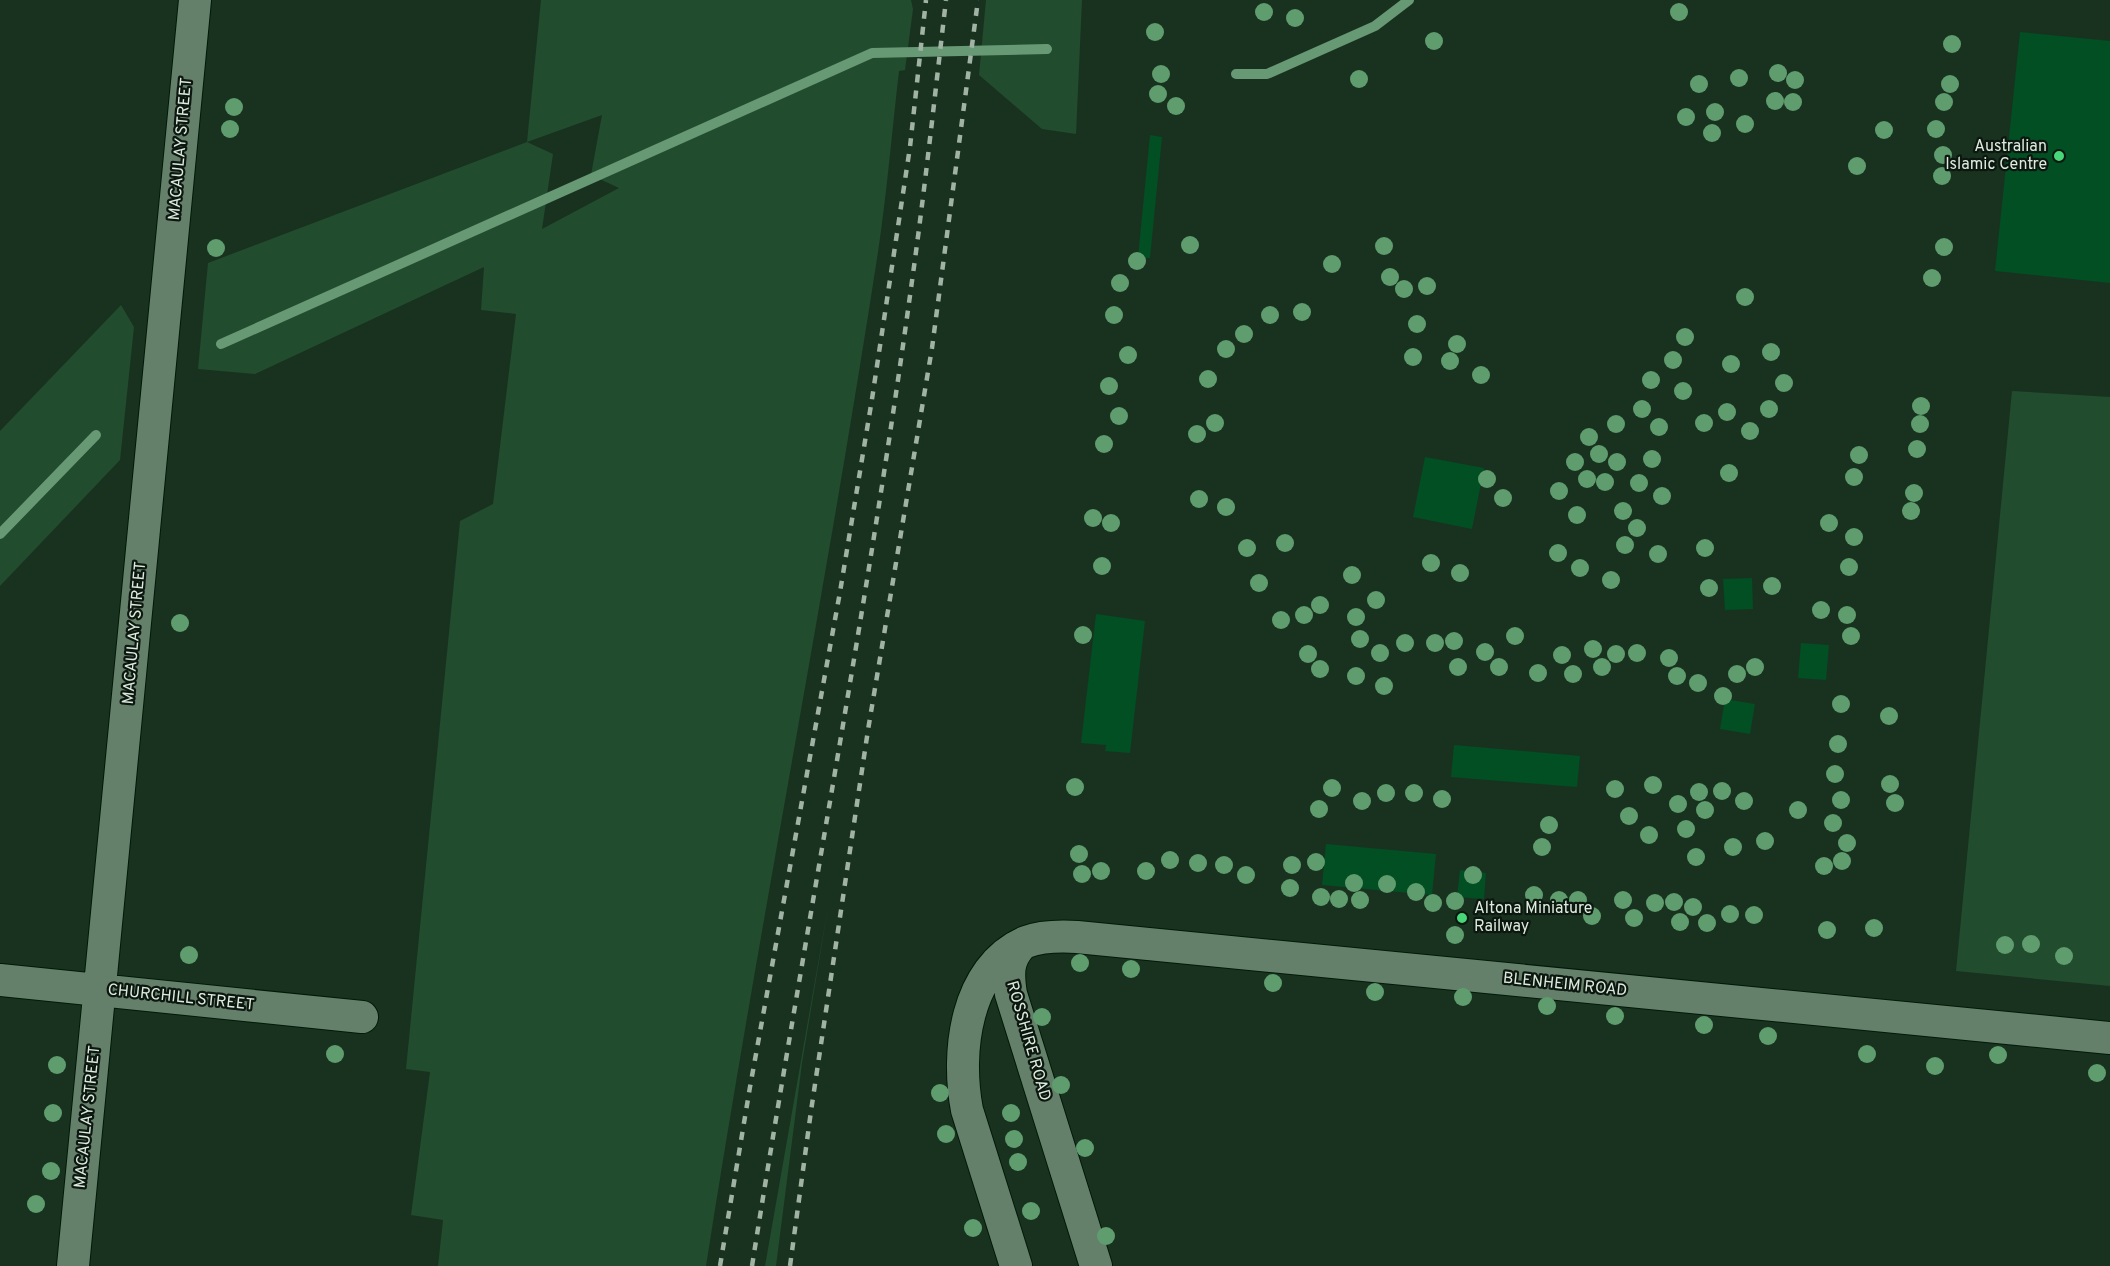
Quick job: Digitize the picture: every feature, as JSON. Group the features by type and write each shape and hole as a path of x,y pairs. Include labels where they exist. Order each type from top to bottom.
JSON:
{"street":[{"name":"MACAULAY STREET","path":"73,1266 195,0"},
{"name":"BLENHEIM ROAD","path":"1021,945 1036,939 1077,937 2110,1038"},
{"name":"ROSSHIRE ROAD","path":"1016,1266 967,1110 963,1087 963,1067 968,1022 980,987 998,962 1021,945"},
{"name":"ROSSHIRE ROAD","path":"1021,945 1009,965 1011,994 1096,1266"},
{"name":"CHURCHILL STREET","path":"0,980 362,1017"}],"green space":[{"path":"541,0 911,0 913,9 905,70 899,71 887,184 858,379 706,1266 438,1266 443,1220 411,1215 430,1072 406,1069 460,521 493,504 516,314 481,310 484,267 255,374 198,369 208,263 527,142","holes":["602,115 591,175 619,188 542,229 553,154 527,142"]},
{"path":"986,0 1082,0 1076,134 1042,129 979,75"},
{"path":"121,305 134,327 120,460 0,586 0,431"},
{"path":"2012,391 2110,397 2110,986 1956,971"},
{"path":"828,907 802,1063 776,1266 765,1266"}],"building":[{"name":"Australian Islamic Centre","path":"2020,32 2110,41 2110,283 1995,271"},
{"path":"1150,135 1162,137 1150,258 1138,257"},
{"path":"1425,457 1484,468 1472,529 1413,517"},
{"path":"1752,578 1753,609 1725,610 1723,579"},
{"path":"1096,614 1145,621 1130,753 1105,751 1106,745 1081,743"},
{"path":"1801,643 1829,645 1826,680 1798,678"},
{"path":"1725,699 1755,704 1750,734 1720,729"},
{"path":"1454,745 1580,756 1577,787 1451,777"},
{"path":"1326,844 1436,854 1432,895 1322,885"},
{"path":"1460,870 1486,873 1484,899 1457,897"}],"waterway":[{"path":"1236,74 1267,74 1375,26 1409,0"},
{"path":"221,344 872,53 1047,49"},
{"path":"0,534 96,435"}],"railway":[{"path":"720,1266 750,1087 840,592 872,399 910,147 926,0"},
{"path":"752,1266 894,405 921,211 946,0"},
{"path":"790,1266 868,730 932,348 978,0"}],"place":[{"name":"Australian Islamic Centre","path":"2059,156"},
{"name":"Altona Miniature Railway","path":"1462,918"}]}
